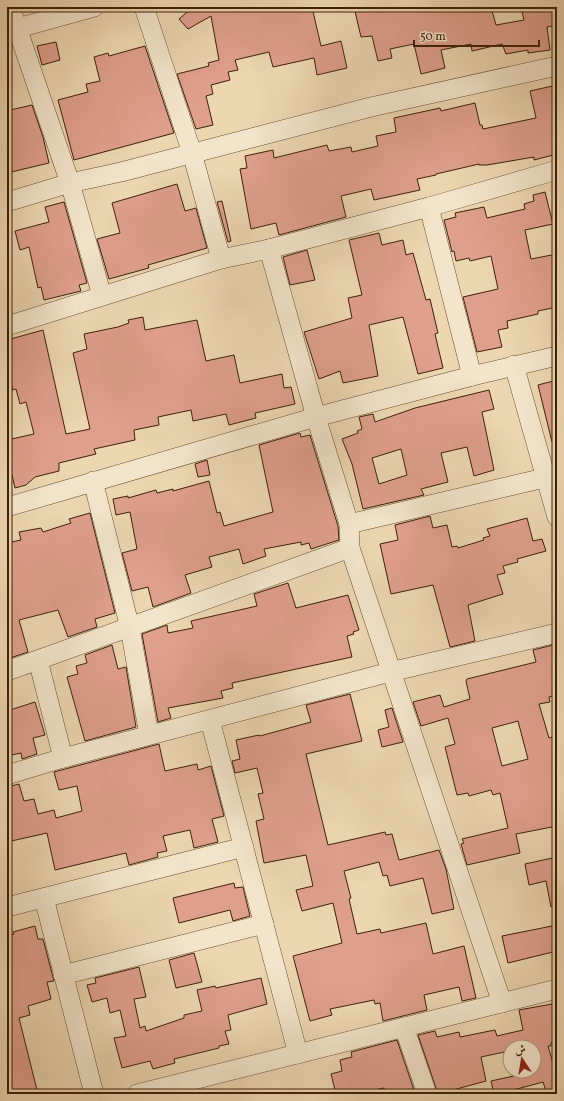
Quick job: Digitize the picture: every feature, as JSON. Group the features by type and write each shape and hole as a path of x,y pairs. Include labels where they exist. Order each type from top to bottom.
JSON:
{"street":[{"path":"10,7 12,30 70,183 102,296"},
{"path":"12,30 94,7"},
{"path":"144,7 192,153 221,259"},
{"path":"7,202 70,183 122,172 371,107 557,66"},
{"path":"7,326 221,259 270,249 429,207 557,170"},
{"path":"429,207 472,376"},
{"path":"270,249 316,418 349,524 350,548 390,672 502,1003"},
{"path":"8,503 93,481 472,376 557,356"},
{"path":"514,365 551,477 557,517"},
{"path":"349,524 551,477"},
{"path":"93,481 130,628 149,735"},
{"path":"7,671 350,548"},
{"path":"7,775 63,758 390,672 557,633"},
{"path":"38,660 63,758"},
{"path":"210,720 298,1054"},
{"path":"7,907 244,847"},
{"path":"44,898 94,1094"},
{"path":"63,975 264,924"},
{"path":"149,1093 557,989"},
{"path":"404,1028 427,1094"}],"building":[{"path":"193,7 312,7 321,46 341,41 347,68 317,75 314,58 273,67 269,52 235,60 238,70 228,72 230,80 211,85 213,94 206,96 213,125 196,129 177,74 209,66 208,63 219,60 211,16 188,29 179,19"},
{"path":"354,7 491,7 496,25 524,20 521,7 554,7 557,25 547,27 550,50 528,53 528,50 506,54 502,44 472,51 471,44 441,50 445,68 421,74 414,44 390,49 392,58 378,61 372,36 361,37"},
{"path":"56,42 60,60 42,65 37,46"},
{"path":"145,46 174,133 74,160 58,100 88,92 86,84 100,81 94,57 108,53 109,56"},
{"path":"557,85 557,154 534,160 534,157 487,165 479,164 436,174 417,179 420,190 374,200 371,189 341,196 346,217 279,235 276,223 251,229 240,169 247,168 245,156 273,150 274,158 327,145 329,151 351,147 352,152 378,146 376,136 396,132 394,118 440,108 441,111 475,103 480,125 482,125 483,129 536,118 530,91"},
{"path":"32,105 43,137 49,163 7,173 7,120 12,119 10,110"},
{"path":"177,184 185,211 196,208 207,248 148,265 149,268 109,279 97,239 120,233 112,203"},
{"path":"545,192 553,224 525,230 531,259 557,254 557,307 538,311 538,314 507,321 508,328 498,330 502,347 477,352 463,297 498,289 491,256 470,261 469,258 456,261 454,251 452,252 444,220 456,217 455,213 484,207 487,218 525,209 524,204 534,201 533,195"},
{"path":"222,201 231,241 228,242 217,202"},
{"path":"64,202 87,283 79,285 81,291 44,300 41,287 38,288 29,247 20,250 15,231 49,222 45,207"},
{"path":"379,233 382,245 403,240 406,255 413,253 426,300 430,299 438,333 435,334 443,368 418,374 403,317 369,325 378,376 343,383 340,371 319,379 304,332 352,318 348,298 362,295 349,240"},
{"path":"307,250 315,280 290,285 283,257"},
{"path":"143,317 145,330 197,320 206,361 234,355 240,383 282,374 284,388 291,387 295,404 255,413 256,418 229,425 226,414 193,421 191,410 158,417 159,425 134,430 135,440 94,449 96,454 59,463 59,471 35,477 26,485 15,488 12,475 7,476 7,456 10,455 7,440 34,434 26,402 20,404 16,389 13,390 7,369 7,340 43,330 66,434 90,429 73,353 87,349 84,334 118,327 129,323 128,320"},
{"path":"557,380 557,442 552,442 538,385"},
{"path":"489,390 494,409 482,412 494,470 474,476 467,447 441,453 448,482 421,489 424,495 363,509 352,464 342,439 358,433 357,431 362,429 359,417 373,414 375,422 415,408","holes":["401,449 407,475 379,484 372,458"]},
{"path":"300,433 301,437 310,435 338,526 339,540 311,549 309,543 301,545 301,542 264,549 266,556 243,564 239,549 209,557 212,567 185,575 191,593 153,607 148,587 132,591 122,553 137,549 130,512 116,515 113,499 128,496 128,498 156,490 157,493 173,489 173,491 209,481 217,513 220,512 224,526 273,512 259,445"},
{"path":"207,460 210,475 198,477 195,464"},
{"path":"90,513 115,613 95,619 97,627 68,637 58,610 19,620 28,652 7,659 7,543 21,540 19,532 41,528 43,532 71,523 69,519"},
{"path":"430,516 433,528 447,525 452,547 457,546 458,548 484,540 483,538 490,536 487,529 527,518 533,541 542,539 546,551 517,559 518,562 503,566 505,573 497,575 503,594 468,605 475,641 450,647 433,585 391,594 380,544 398,540 395,525"},
{"path":"288,583 296,608 348,595 359,630 353,632 354,634 347,636 352,657 232,683 233,688 221,691 223,698 168,708 171,718 158,722 142,634 167,625 168,633 193,628 191,621 257,606 254,594"},
{"path":"557,644 557,695 549,697 550,702 539,704 549,738 555,736 557,744 557,826 516,834 520,853 467,865 461,844 464,843 462,839 508,828 500,793 493,795 491,790 469,796 468,793 457,795 445,747 455,744 448,718 421,726 413,702 440,695 444,707 470,699 466,681 467,679 536,662 533,650","holes":["518,721 528,759 502,766 492,728"]},
{"path":"112,645 118,669 126,667 136,727 85,741 67,677 78,674 76,666 87,663 85,655"},
{"path":"350,694 362,741 306,754 328,845 385,832 386,835 392,834 399,860 439,850 446,869 454,909 432,914 423,878 390,886 387,875 383,876 379,862 344,871 351,898 349,899 357,934 380,929 381,933 426,923 433,954 464,946 476,998 462,1001 459,987 424,995 427,1010 383,1021 380,1003 375,1004 374,1000 330,1009 332,1015 310,1021 293,956 342,943 333,903 302,911 296,890 313,886 306,855 264,863 256,821 264,819 258,794 263,793 257,768 235,773 232,761 240,759 236,740 260,736 311,722 306,705"},
{"path":"35,702 45,735 33,738 37,754 22,759 21,753 7,756 7,711"},
{"path":"392,708 403,742 382,747 378,730 389,727 385,710"},
{"path":"159,744 165,771 197,764 198,770 211,766 224,816 212,819 218,842 194,848 190,830 163,836 167,851 157,853 158,857 129,865 126,853 55,870 47,833 7,842 7,787 19,784 24,801 34,799 38,814 54,810 56,818 82,811 77,786 59,790 54,772"},
{"path":"557,857 557,906 551,907 546,881 529,885 525,864"},
{"path":"234,883 235,888 243,887 250,916 233,921 230,910 179,923 173,898"},
{"path":"557,925 557,951 508,963 502,936"},
{"path":"35,926 38,939 43,939 54,981 47,982 51,999 28,1006 30,1015 19,1018 38,1094 7,1094 7,936 14,934 13,932"},
{"path":"194,953 202,982 176,988 169,960"},
{"path":"139,967 146,997 134,999 140,1028 145,1026 146,1031 184,1018 184,1015 202,1011 197,990 215,986 216,988 261,978 267,1004 228,1015 231,1030 225,1031 229,1044 219,1046 219,1048 174,1059 175,1063 153,1069 150,1061 122,1068 114,1038 126,1036 120,1010 110,1013 107,998 92,1002 87,985 96,983 95,978"},
{"path":"552,1004 557,1028 557,1042 551,1043 551,1046 548,1046 557,1077 557,1088 546,1091 543,1082 513,1090 510,1094 494,1094 491,1081 502,1079 542,1079 542,1039 502,1039 502,1052 481,1057 486,1081 438,1094 418,1035 435,1031 437,1037 459,1032 460,1037 495,1030 497,1036 523,1030 519,1010"},
{"path":"397,1040 415,1093 386,1094 384,1088 356,1094 336,1094 331,1074 342,1071 340,1060 352,1057 351,1052"}]}
